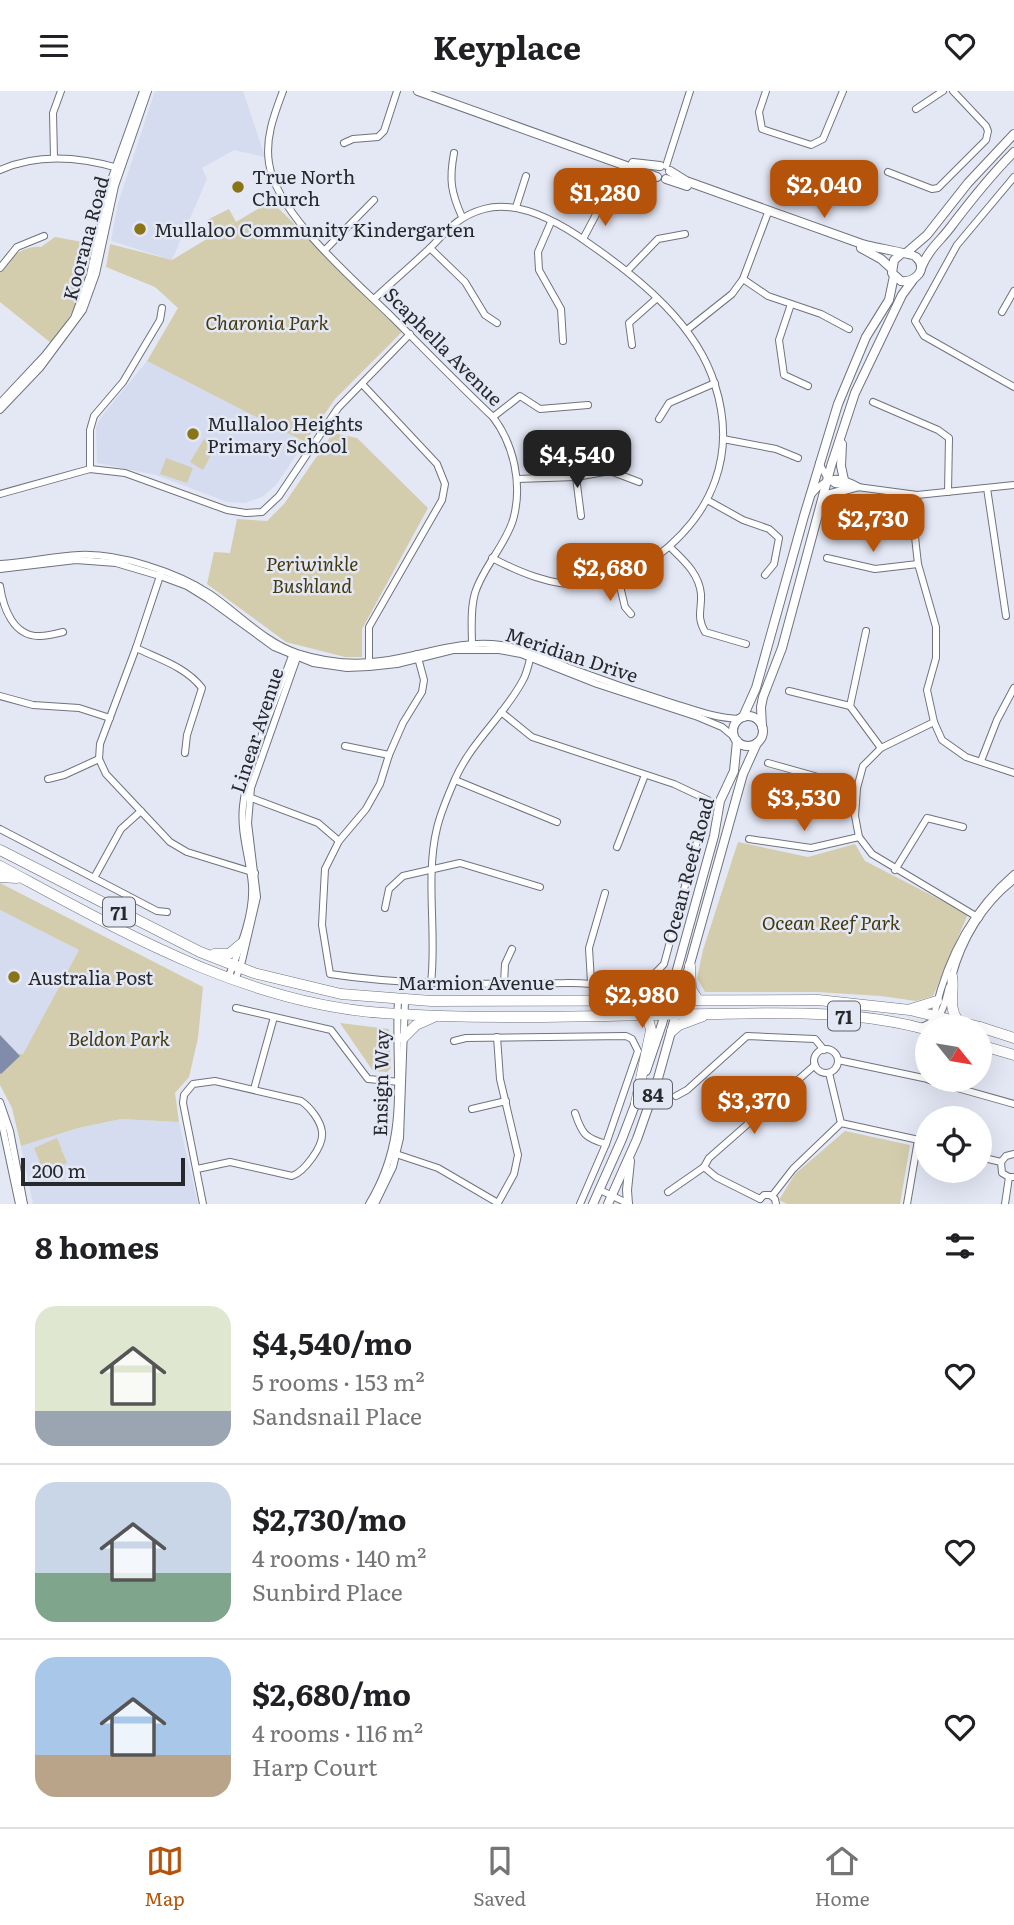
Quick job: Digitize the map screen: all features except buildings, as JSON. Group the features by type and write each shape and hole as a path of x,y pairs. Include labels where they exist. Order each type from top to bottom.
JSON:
{"highway":[{"name":"Marmion Avenue","path":"1,851 174,940 236,967 314,989 401,1000 818,1000 933,1015"},
{"name":"Marmion Avenue","path":"0,866 187,963 290,998 325,1005 400,1014 437,1015 845,1016 915,1028"},
{"path":"0,877 24,879"},
{"path":"174,940 221,956 229,954 241,944"},
{"path":"690,966 691,989 698,1000"},
{"path":"952,976 950,1002 954,1015"},
{"path":"579,1000 595,995 651,994 673,984"},
{"path":"910,1010 937,1001"},
{"path":"672,1031 679,1025 706,1014"},
{"path":"403,1038 417,1024 437,1015"},
{"path":"636,1103 651,1030 648,1019 642,1015"},
{"name":"Marmion Avenue","path":"992,1031 1014,1038"},
{"path":"992,1049 1014,1055"}],"main road":[{"path":"418,91 661,180 666,170"},
{"path":"432,91 640,165 666,170 686,181 870,253 901,281 913,280"},
{"path":"1014,134 968,183 927,235 894,260 889,300 866,337 844,387 809,497 756,688 734,727 736,739 749,746 757,743 762,736 763,697 780,655 828,479 855,393 902,295 921,268 930,249 972,197 1014,152"},
{"path":"768,213 862,244 904,253 918,259 921,268"},
{"path":"843,431 841,466 844,480"},
{"path":"824,498 859,487"},
{"path":"741,718 757,719 762,727"},
{"name":"Ocean Reef Road","path":"597,1197 636,1103 664,1015 714,836 720,801 734,771 736,739"},
{"name":"Ocean Reef Road","path":"611,1202 657,1082 743,774 757,743"},
{"path":"629,1204 627,1190 630,1155"}],"street":[{"path":"54,158 53,113 61,91"},
{"name":"Koorana Road","path":"0,403 45,355 74,318 90,275 101,219 145,91"},
{"name":"Scaphella Avenue","path":"283,91 270,128 269,165 279,191 293,214 325,250 493,417 503,431 517,479 513,520 475,594 472,646"},
{"path":"344,143 353,139 378,137 384,131 397,91"},
{"path":"666,170 690,91"},
{"path":"766,91 759,112 762,129 811,145 823,139 843,91"},
{"path":"916,109 943,91"},
{"path":"888,172 932,189 938,188 986,140 988,131 985,126 953,91"},
{"path":"454,153 450,174 452,195 462,217"},
{"path":"0,170 39,159 54,158 79,159 118,168"},
{"name":"Koorana Road","path":"0,409 40,368 83,310 96,274 118,168"},
{"path":"516,207 526,176"},
{"path":"1014,177 957,245 915,321 924,336 1014,387"},
{"path":"325,250 374,200"},
{"path":"583,239 601,205"},
{"path":"374,299 462,217 486,208 516,207 583,239 628,270 688,329 715,383 723,418 719,472 709,501 691,526 670,547 643,566 618,578 584,585 549,582 492,558"},
{"path":"688,329 732,294 743,279 768,213"},
{"path":"551,222 538,253 539,270 561,309 563,341"},
{"path":"628,270 658,239 685,234"},
{"path":"0,268 17,247 44,236"},
{"path":"430,248 465,282 485,315 497,323"},
{"path":"743,279 768,296 821,314 849,329"},
{"path":"1002,312 1014,291"},
{"path":"632,345 629,323 656,299"},
{"path":"790,304 779,340 784,375 808,386"},
{"path":"90,469 90,429 94,416 123,382 160,320 162,308"},
{"path":"0,494 90,469 125,473 227,510 262,512 279,496 338,408 410,334"},
{"path":"659,419 669,403 715,383"},
{"path":"363,385 437,464 445,484 442,500 369,627 369,665"},
{"path":"493,417 520,396 540,409 588,405"},
{"path":"873,402 938,430 949,438 948,492"},
{"path":"723,439 776,449 798,458"},
{"path":"819,463 828,479 835,484 917,495 1014,485"},
{"path":"517,479 576,477 610,471 639,482"},
{"path":"576,477 581,516"},
{"path":"809,497 828,479 844,480 859,487"},
{"path":"987,488 1006,616"},
{"path":"917,495 914,529 918,564 936,627 936,658 927,690 934,722 942,740 966,757 1014,773"},
{"path":"709,501 743,520 769,529 779,538 774,564 765,575"},
{"path":"670,547 693,571 701,592 699,622 705,632 746,644"},
{"name":"Meridian Drive","path":"0,567 82,555 110,557 187,581 295,655 369,665 472,646 531,655 710,716 741,718"},
{"path":"827,558 874,569 918,564"},
{"path":"161,574 100,744 99,759 106,774 170,842 187,852 253,873"},
{"path":"618,578 625,607 631,614"},
{"path":"0,586 8,617 20,629 36,636 63,632"},
{"path":"850,706 866,631"},
{"path":"136,648 176,666 195,679 202,688 187,735 185,753"},
{"name":"Linear Avenue","path":"231,980 256,906 253,873 243,828 247,797 295,655"},
{"path":"431,983 433,868 437,828 455,779 469,751 524,679 531,655"},
{"name":"Meridian Drive","path":"531,655 597,684 698,717 722,727 736,739"},
{"path":"418,656 424,680 422,692 403,723 380,785 366,809 339,841 325,869 322,899 323,936 330,974 379,982 591,982 629,985 650,979 664,964 708,800 674,785 532,737 501,712"},
{"path":"981,761 997,720 1014,688"},
{"path":"789,691 850,706 880,748"},
{"path":"0,696 33,705 79,708 110,718"},
{"path":"934,722 880,748 863,766 857,788 855,816 859,837 872,854 895,870 976,916"},
{"path":"345,746 389,755"},
{"path":"48,779 64,775 99,759"},
{"path":"768,763 857,788"},
{"path":"617,847 645,775"},
{"path":"455,779 557,822"},
{"path":"247,797 318,823 339,841"},
{"path":"94,878 121,829 141,811"},
{"path":"895,870 928,818 963,827"},
{"path":"0,829 157,911 167,912"},
{"path":"749,839 811,848 859,837"},
{"path":"385,908 389,889 403,876 460,863 540,887"},
{"name":"Linear Avenue","path":"236,967 251,905 253,873"},
{"path":"937,1015 935,1011 937,1001 955,951 994,892 1014,874"},
{"path":"939,1015 943,1012 961,948 976,916 1014,880"},
{"path":"591,982 589,948 605,893"},
{"path":"504,984 505,964 512,949"},
{"name":"Ensign Way","path":"400,1082 401,1000"},
{"path":"236,1008 331,1030 368,1079 400,1082"},
{"name":"Ensign Way","path":"372,1204 395,1153 403,1038 400,1014"},
{"path":"254,1089 274,1017"},
{"path":"676,1096 687,1090 747,1035 815,1039 824,1050 832,1051 838,1060 915,1077"},
{"path":"395,1153 438,1168 498,1203 514,1174 518,1155 500,1079 497,1037"},
{"path":"454,1041 497,1037 632,1039 638,1051 606,1144 580,1204"},
{"path":"824,1050 815,1057 815,1065 820,1072 829,1073 836,1068 838,1060"},
{"path":"668,1192 704,1167 709,1158 815,1065"},
{"path":"829,1073 841,1123"},
{"path":"197,1169 230,1162 292,1176 304,1170 322,1137 320,1124 301,1101 215,1081 193,1084 183,1103 203,1204"},
{"path":"971,1092 1014,1104"},
{"path":"472,1109 506,1101"},
{"path":"0,1102 7,1120 22,1204"},
{"path":"575,1113 580,1130 590,1139 606,1144"},
{"path":"0,1115 22,1204"},
{"path":"841,1123 915,1139"},
{"path":"772,1196 793,1169 841,1123"},
{"path":"1005,1204 1012,1177 1002,1173 1001,1162 1006,1156 1014,1154"},
{"path":"907,1204 915,1157"},
{"path":"992,1160 1001,1162"},
{"path":"704,1167 716,1177 759,1201 765,1195 772,1196"},
{"path":"772,1196 776,1204"},
{"path":"597,1197 629,1204"}],"shaded area":[{"path":"155,91 243,91 265,157 234,150 202,168 207,179 172,260 111,241 118,203"},
{"name":"Mullaloo Heights Primary School","path":"147,361 305,442 276,485 262,497 245,503 227,502 156,475 97,463 96,427 101,417"},
{"path":"0,910 79,950 23,1054 0,1073"},
{"path":"121,1119 179,1122 198,1204 33,1204 21,1146 78,1128"}],"green space":[{"name":"Charonia Park","path":"271,201 403,331 335,399 305,442 147,361 178,308 155,287 106,267 110,244 172,260 235,222 213,232 207,220 229,209 236,222"},
{"path":"55,237 94,244 79,297 68,320 51,343 0,302 0,274 6,263 16,254 29,248 41,247"},
{"name":"Periwinkle Bushland","path":"333,433 357,438 428,508 362,629 362,657 345,657 286,642 207,584 214,552 230,553 237,519 267,521 284,504"},
{"path":"204,439 216,446 203,470 190,462"},
{"path":"166,458 193,468 187,483 160,474"},
{"name":"Ocean Reef Park","path":"738,842 808,857 855,844 865,861 968,914 933,996 916,1001 817,992 705,992 697,978 703,950"},
{"name":"Beldon Park","path":"0,883 203,987 198,1038 189,1077 175,1093 179,1122 121,1119 78,1128 21,1146 12,1108 0,1085 0,1071 19,1054 23,1054 79,950 0,910"},
{"path":"340,1023 389,1029 391,1068 387,1072 373,1071"},
{"path":"845,1131 910,1145 900,1204 787,1204 779,1200 795,1174"},
{"path":"57,1138 62,1150 60,1152 62,1151 67,1163 44,1173 39,1161 41,1159 39,1160 34,1148"}],"water":[{"path":"0,1035 20,1056 1,1074 0,1073"}],"place":[{"name":"True North Church","path":"238,187"},
{"name":"Mullaloo Community Kindergarten","path":"140,229"},
{"name":"Mullaloo Heights Primary School","path":"193,434"},
{"name":"Australia Post","path":"14,977"}]}
